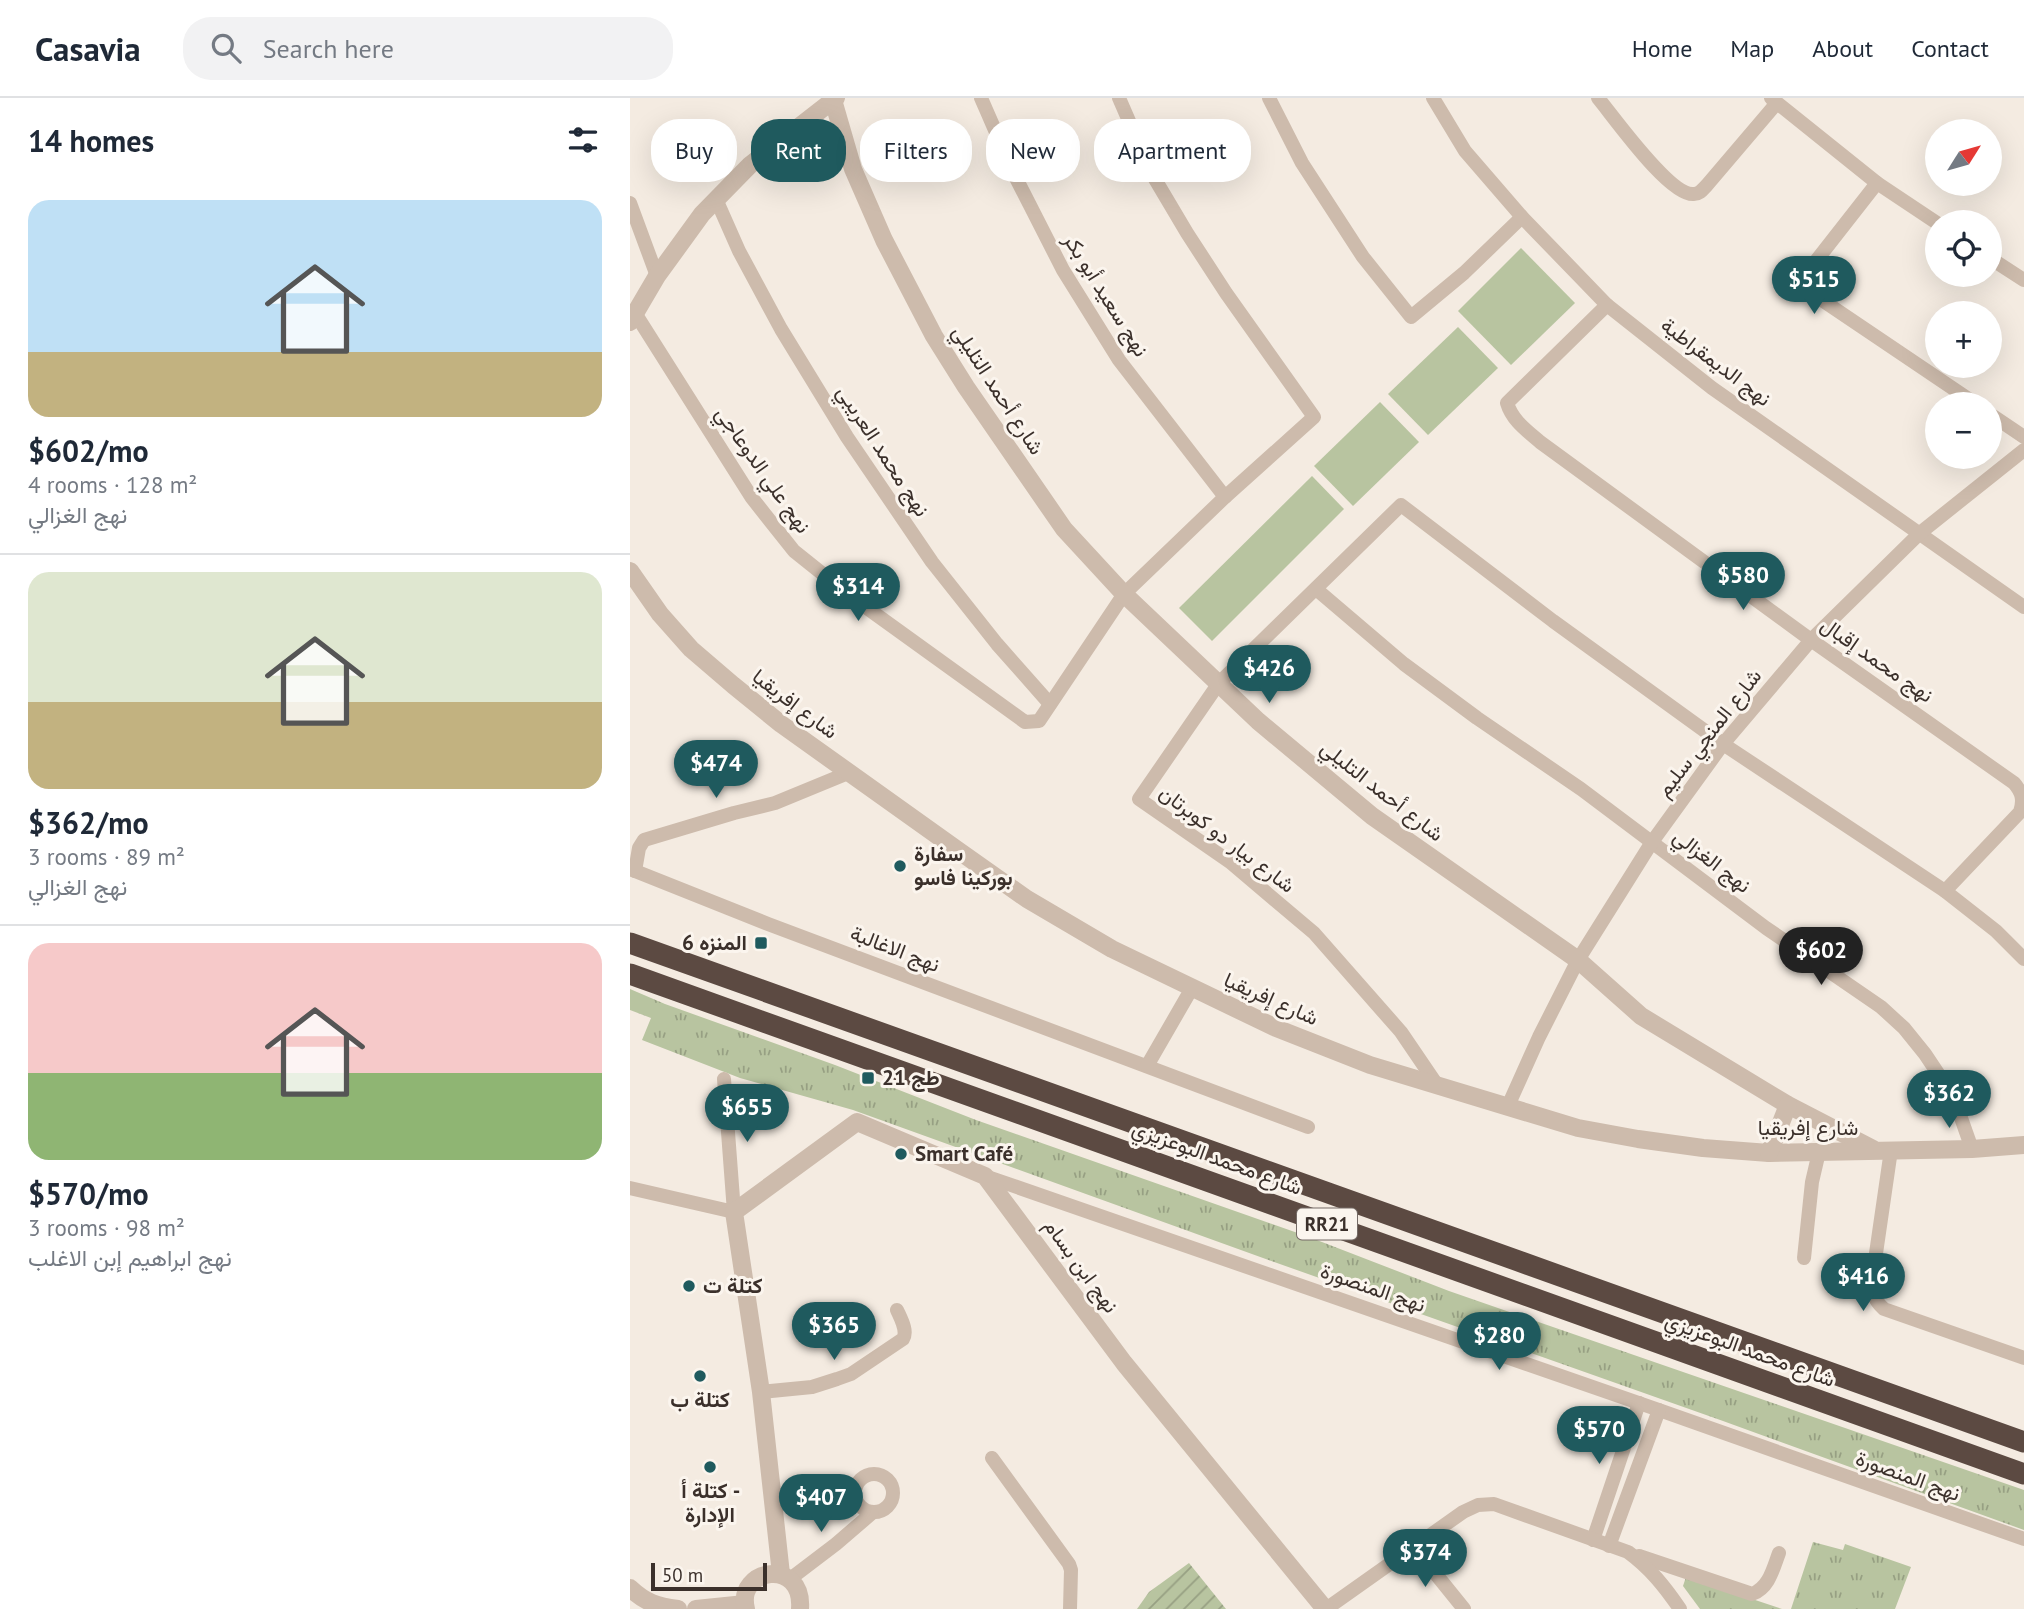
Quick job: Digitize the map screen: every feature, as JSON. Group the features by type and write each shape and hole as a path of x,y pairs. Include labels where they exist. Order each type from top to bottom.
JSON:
{"highway":[{"name":"شارع محمد البوعزيزي","path":"630,943 2024,1441"},
{"name":"شارع محمد البوعزيزي","path":"630,974 2024,1474"}],"street":[{"name":"نهج سعيد أبو بكر","path":"981,98 1015,176 1063,270 1119,360 1225,497"},
{"name":"نهج علي الدوعاجي","path":"633,317 752,498 794,551 849,595 1026,722 1039,721 1124,594 1225,497 1314,417 1187,233 1152,174 1119,98"},
{"path":"1269,98 1302,163 1363,257 1411,317 1522,217"},
{"name":"نهج الديمقراطية","path":"1433,98 1465,151 1522,217 1607,304 1712,388 2024,607"},
{"path":"1598,98 1660,174 1684,193 1693,195 1707,185 1774,101 1877,183 1925,215"},
{"path":"633,317 687,232 716,199 750,165 834,99"},
{"name":"شارع أحمد التليلي","path":"834,99 853,169 884,240 934,336 965,387 1064,529 1124,594 1258,721 1372,816 1578,960 1641,1016 1788,1105 1883,1150"},
{"path":"1877,183 1805,275 1803,286 1958,392"},
{"name":"نهج محمد العريبي","path":"716,199 739,251 781,329 847,437 932,562 996,645 1050,704"},
{"path":"630,204 657,276"},
{"path":"2002,266 2024,280"},
{"name":"نهج محمد إقبال","path":"1607,304 1507,403 1519,425 1811,640 2014,783 2021,790 2023,799"},
{"path":"2002,422 2024,437"},
{"name":"شارع المنجي سليم","path":"1508,1106 1578,960 1652,842 1723,744 1811,640 1920,533 2024,450"},
{"name":"شارع بيار دو كوبرتان","path":"1437,1085 1401,1032 1314,933 1230,862 1139,799 1219,683 1401,505 1552,621 1723,744"},
{"name":"شارع إفريقيا","path":"630,571 660,614 691,649 781,724 848,773 1027,899 1112,948 1276,1028 1370,1065 1578,1128 1638,1139 1769,1153 1972,1149 2024,1145"},
{"name":"نهج الغزالي","path":"1316,589 1404,664 1652,842 1766,928 1881,1007 1904,1028 1945,1084 1972,1149"},
{"path":"1723,744 1945,891 1996,931 2024,959"},
{"path":"633,870 644,840 775,803 848,773"},
{"path":"1945,891 2020,812 2023,799"},
{"name":"نهج الاغالبة","path":"633,870 768,924 1308,1127"},
{"path":"1147,1066 1192,988"},
{"path":"724,1079 734,1212 785,1577"},
{"path":"1769,1153 1788,1105"},
{"path":"630,1188 734,1212 856,1122 985,1176"},
{"path":"1883,1150 1872,1291 1876,1301 1884,1309 2024,1358"},
{"path":"1804,1258 1811,1182 1819,1152"},
{"name":"نهج المنصورة","path":"985,1176 2024,1539"},
{"name":"نهج ابن بسام","path":"985,1176 1124,1363 1326,1609"},
{"path":"761,1392 812,1387 857,1370 903,1339 905,1330 897,1310"},
{"path":"1593,1540 1639,1403"},
{"path":"1609,1546 1659,1410"},
{"path":"992,1458 1069,1564 1070,1609"},
{"path":"1326,1609 1462,1512 1478,1505 1494,1504 1752,1594 1765,1587 1779,1553"},
{"path":"785,1577 836,1544 872,1513"},
{"path":"1414,1547 1464,1609"},
{"path":"1628,1552 1654,1573 1681,1609"},
{"path":"696,1609 746,1606 746,1593 751,1584 759,1576 770,1573 785,1577 797,1588 801,1598 800,1609"},
{"path":"630,1588 639,1597 655,1605 678,1609"}],"green space":[{"path":"1521,248 1575,303 1511,365 1458,311"},
{"path":"1458,327 1498,368 1428,435 1388,394"},
{"path":"1380,402 1419,442 1353,506 1314,466"},
{"path":"1312,476 1344,509 1212,641 1179,608"},
{"path":"630,989 976,1120 1309,1237 1449,1291 2024,1490 2024,1530 853,1110 740,1078 642,1040 651,1018 630,1010"},
{"path":"1813,1542 1843,1550 1845,1544 1911,1567 1895,1609 1791,1609"},
{"path":"1189,1563 1226,1609 1137,1609 1149,1592"},
{"path":"1686,1577 1782,1609 1700,1609 1683,1586"}],"place":[{"name":"سفارة بوركينا فاسو","path":"900,866"},
{"name":"المنزه 6","path":"761,943"},
{"name":"طج 21","path":"868,1078"},
{"name":"Smart Café","path":"901,1154"},
{"name":"كتلة ت","path":"689,1286"},
{"name":"كتلة ب","path":"700,1376"},
{"name":"كتلة أ - الإدارة","path":"710,1467"}]}
